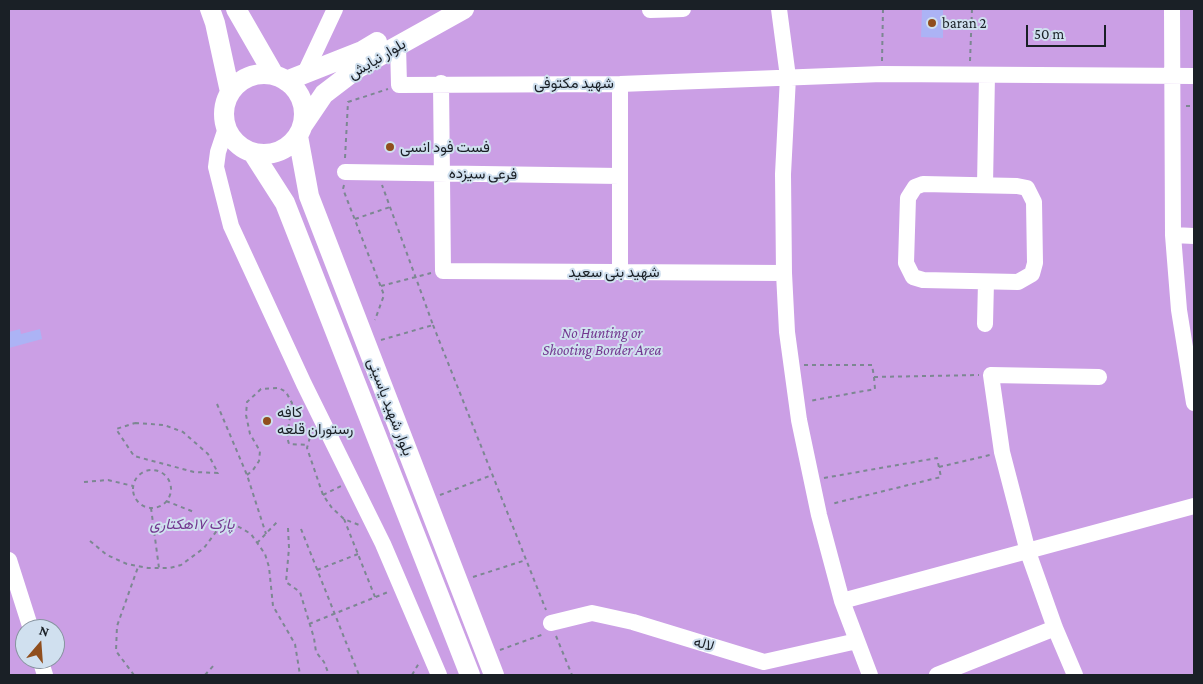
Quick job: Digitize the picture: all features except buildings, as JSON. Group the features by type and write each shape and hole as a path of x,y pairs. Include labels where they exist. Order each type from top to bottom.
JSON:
{"main road":[{"path":"210,9 215,23 230,92"},
{"path":"236,9 280,78 295,89 302,100 304,112 300,130 289,146 278,152 266,154 254,153 242,148 226,128 225,104 230,92 238,83 250,77 262,74 280,78"},
{"name":"بلوار نیایش","path":"280,78 305,74 362,51 438,9"},
{"name":"بلوار نیایش","path":"300,130 324,94 358,68 463,9"},
{"name":"بلوار شهید یاسینی","path":"300,130 309,196 494,675"},
{"name":"بلوار شهید یاسینی","path":"254,153 285,203 470,675"}],"street":[{"path":"305,74 335,9"},
{"path":"650,10 683,9"},
{"path":"779,9 788,77 783,174 784,273 797,403 817,508 842,601 870,675"},
{"path":"1172,9 1174,76 1173,235 1179,310 1190,361 1194,403"},
{"path":"398,45 399,85"},
{"name":"شهید مکتوفی","path":"399,85 620,84 882,74 1194,76"},
{"path":"985,185 987,75"},
{"path":"441,84 444,271"},
{"path":"620,84 620,272"},
{"path":"226,128 218,152 216,167 231,226 321,418 380,536 438,675"},
{"name":"فرعی سیزده","path":"345,172 620,176"},
{"path":"924,184 985,185 1022,186 1031,192 1034,202 1035,263 1032,274 1023,281 986,282 917,279 909,273 906,264 908,198 911,190 924,184"},
{"path":"1173,235 1194,236"},
{"name":"شهید بنی سعید","path":"444,271 784,273"},
{"path":"985,324 986,282"},
{"path":"1075,675 1055,628 1028,552 1002,452 991,374 1099,377"},
{"path":"842,601 1194,506"},
{"path":"9,560 28,619"},
{"name":"لاله","path":"552,627 592,614 633,622 762,669 857,641"},
{"path":"937,675 1055,628"}],"path":[{"path":"882,74 883,9"},
{"path":"970,74 972,9"},
{"path":"374,322 384,295 343,189 348,102 399,85"},
{"path":"378,173 433,325 572,675"},
{"path":"355,219 390,207"},
{"path":"381,286 415,276 444,271"},
{"path":"379,340 433,325"},
{"path":"792,366 872,365 874,377 874,389 797,403"},
{"path":"874,377 991,374"},
{"path":"247,474 253,470 259,461 260,451 250,434 246,415 247,402 261,389 279,388 286,392 292,403 287,437 290,444 308,445"},
{"path":"217,404 247,474 266,534"},
{"path":"321,418 312,430 308,445 323,495 332,508 344,519 380,536"},
{"path":"145,422 173,427 193,438 201,445 218,473 194,472 134,456 116,429 145,422"},
{"path":"939,467 1002,452"},
{"path":"811,480 937,458 939,467 940,477 817,508"},
{"path":"148,470 159,472 170,485 166,501 160,506 151,508 137,501 133,486 134,481 142,472 148,470"},
{"path":"426,500 492,475"},
{"path":"84,482 108,480 133,486"},
{"path":"323,495 352,481"},
{"path":"166,501 194,512"},
{"path":"151,508 159,569"},
{"path":"344,519 375,597"},
{"path":"90,541 107,555 138,567 159,569 181,565 190,560 204,548 224,521 239,526 250,534 265,554 269,567 273,606 295,644 300,675"},
{"path":"257,543 278,521"},
{"path":"288,528 289,548 286,582 300,592 316,652 324,662 329,675"},
{"path":"301,529 358,675"},
{"path":"317,570 358,554"},
{"path":"471,578 526,560"},
{"path":"134,675 116,651 117,626 138,567"},
{"path":"310,624 402,586"},
{"path":"500,650 552,627"},
{"path":"205,675 214,665"}],"green space":[{"name":"No Hunting or Shooting Border Area","path":"9,9 1194,9 1194,675 9,675"}],"place":[{"name":"baran 2","path":"932,23"},
{"name":"فست فود انسی","path":"390,147"},
{"name":"کافه رستوران قلعه","path":"267,421"}],"park label":[{"name":"پارک ۱۷هکتاری","path":"192,524"}]}
